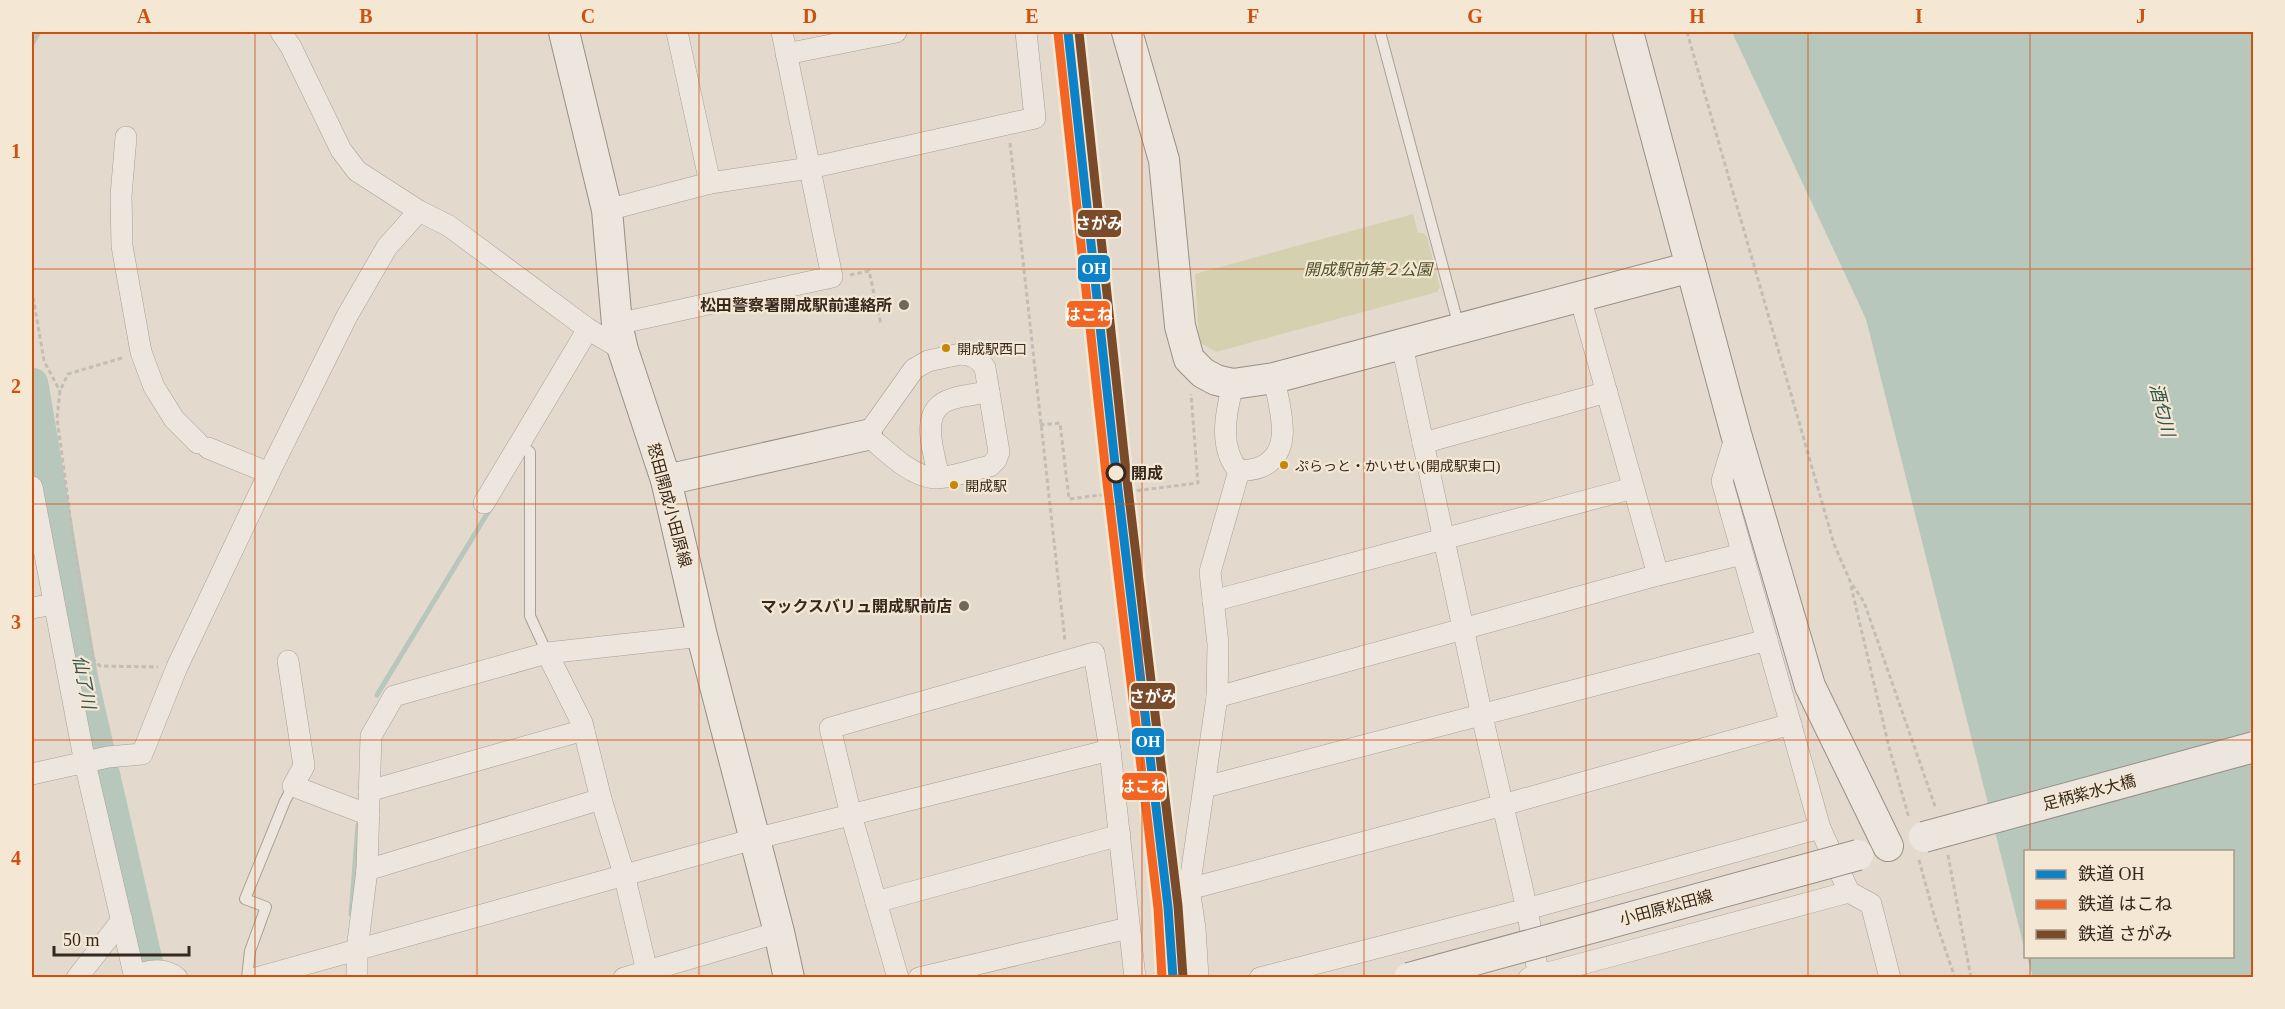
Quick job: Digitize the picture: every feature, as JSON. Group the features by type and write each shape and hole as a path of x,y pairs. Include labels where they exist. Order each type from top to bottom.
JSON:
{"street":[{"path":"281,32 291,47 341,150 357,171 419,211 449,226 609,334"},
{"name":"怒田開成小田原線","path":"564,32 607,210 609,334 666,480 702,636 789,978"},
{"path":"677,32 710,183"},
{"path":"484,503 609,334 832,277 782,32"},
{"path":"786,54 896,32"},
{"path":"607,210 710,183 810,168 1035,118 1026,32"},
{"path":"1127,32 1164,160 1180,326 1189,359 1203,373 1216,380 1233,384 1274,378 1691,267"},
{"path":"1628,32 1736,434 1810,686 1916,834"},
{"path":"126,138 121,196 122,246 141,352 159,395 174,419 203,445 269,473"},
{"path":"32,774 96,760 142,754 177,667 347,316 387,247 419,211"},
{"path":"1580,297 1658,575"},
{"path":"1402,345 1482,716 1527,909 1535,977 1850,892"},
{"path":"666,480 867,435 914,369 928,361 960,354 970,355 980,360 985,368 999,452 996,460 990,466 939,477 919,474 904,465 867,435"},
{"path":"1239,471 1261,468 1277,456 1283,435 1274,378"},
{"path":"1233,384 1225,417 1228,448 1232,463 1239,471"},
{"path":"939,477 929,427 935,410 949,399 989,392"},
{"path":"1423,443 1607,392"},
{"path":"1736,434 1722,481 1742,554 1820,828 1850,892 1872,904 1890,978"},
{"path":"1198,978 1195,928 1189,889 1217,697 1218,644 1210,572 1239,471"},
{"path":"32,487 54,604 96,760 122,920 141,974 165,971 177,978"},
{"path":"1213,601 1633,488"},
{"path":"1217,697 1658,575 1742,554"},
{"path":"32,608 54,604"},
{"path":"357,978 357,950 367,870 371,736 394,696 547,653 702,636"},
{"path":"1205,787 1767,640"},
{"path":"547,653 584,730 601,799 624,874 647,974"},
{"path":"898,978 851,815 830,728 1094,653 1110,750 1135,978"},
{"path":"288,661 304,766 293,786 368,815"},
{"path":"1189,889 1503,805 1791,724"},
{"path":"369,791 584,730"},
{"name":"足柄紫水大橋","path":"1916,834 2253,747"},
{"path":"256,978 754,839 1110,750"},
{"path":"367,870 601,799"},
{"path":"1260,978 1527,909 1820,828"},
{"name":"小田原松田線","path":"1409,978 1857,855 1916,834"},
{"path":"876,902 1120,835"},
{"path":"77,978 122,920"},
{"path":"919,978 1128,928"},
{"path":"624,978 647,974 779,932"}],"lane":[{"path":"1380,32 1460,329"},
{"path":"524,448 530,616 547,653"},
{"path":"247,978 250,951 266,907 245,899 293,786"}],"path":[{"path":"1687,32 1834,544 1850,581 1889,747 1916,834"},
{"path":"1008,125 1067,660"},
{"path":"32,290 44,361 60,392"},
{"path":"141,352 68,375 60,392 57,418 76,560 93,659 100,666 177,667"},
{"path":"1040,425 1060,423 1069,499 1198,483 1192,414"},
{"path":"1850,581 1864,602 1936,922 1954,978"},
{"path":"1948,854 1971,978"}],"green space":[{"name":"開成駅前第２公園","path":"1413,214 1418,233 1423,233 1427,237 1440,287 1437,292 1216,352 1199,342 1195,274"}],"water":[{"name":"酒匂川","path":"1732,32 2253,32 2253,977 2033,977 2027,958 2234,958 2234,850 2024,850 2024,947 1866,319"}],"waterway":[{"path":"32,44 39,32"},
{"name":"仙了川","path":"32,384 82,680 150,978"},
{"path":"377,695 490,509"},
{"path":"351,914 358,825"}],"rail line":[{"name":"OH","path":"1068,32 1116,473 1168,907 1173,978"},
{"name":"さがみ","path":"1079,32 1126,472 1178,906 1183,977"},
{"name":"はこね","path":"1058,33 1106,474 1158,908 1162,978"}],"place":[{"name":"松田警察署開成駅前連絡所","path":"904,305"},
{"name":"開成駅西口","path":"946,348"},
{"name":"ぷらっと・かいせい(開成駅東口)","path":"1284,465"},
{"name":"開成","path":"1116,473"},
{"name":"開成駅","path":"954,485"},
{"name":"マックスバリュ開成駅前店","path":"964,606"}]}
